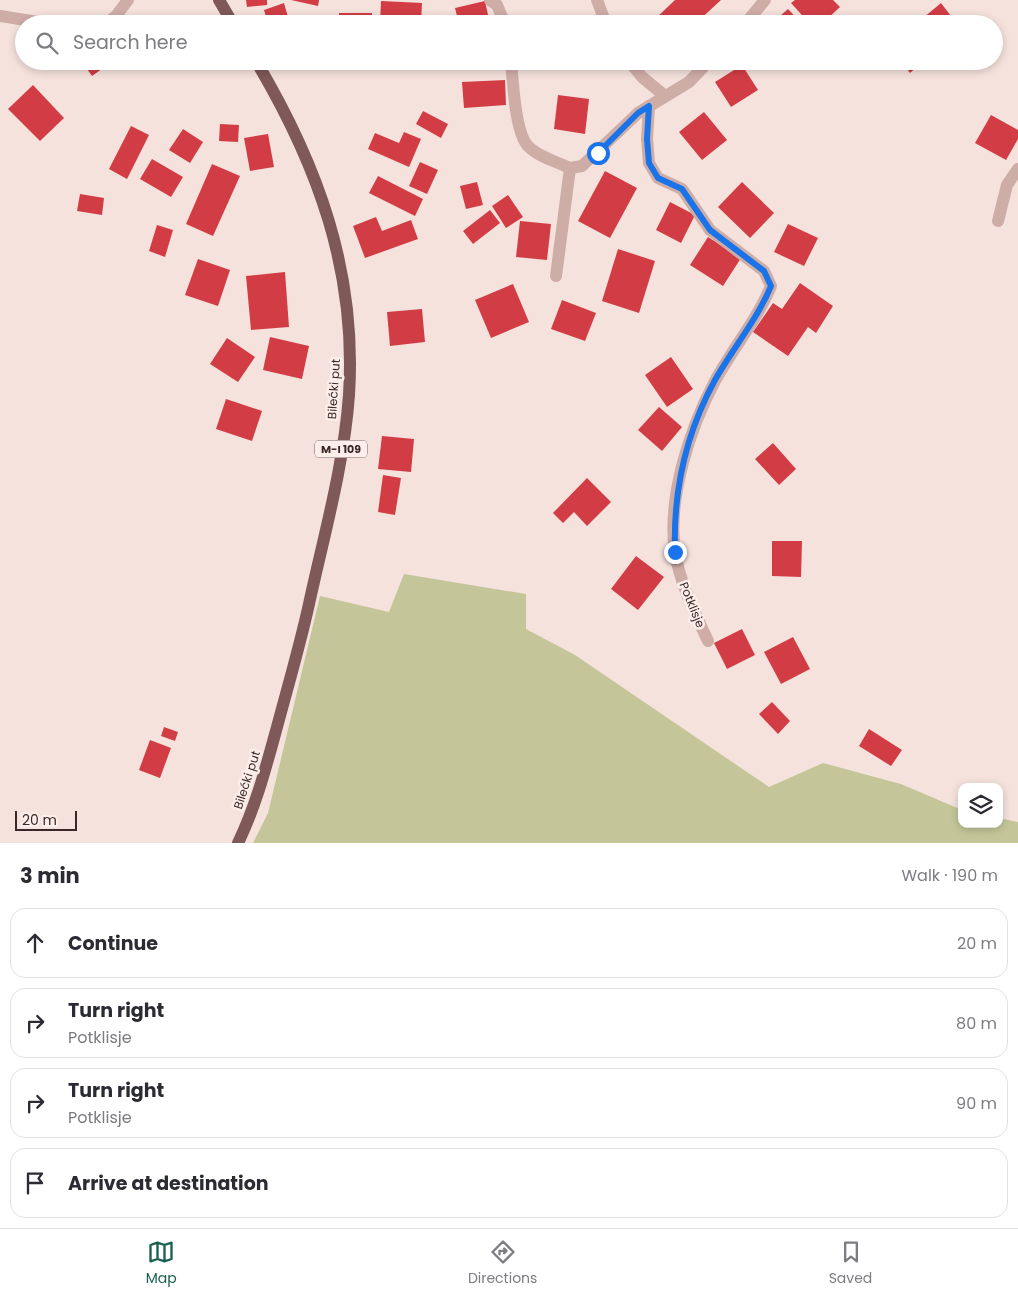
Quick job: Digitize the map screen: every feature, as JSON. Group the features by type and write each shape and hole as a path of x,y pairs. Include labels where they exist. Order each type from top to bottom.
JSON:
{"main road":[{"path":"219,0 228,15"},
{"name":"Bilećki put","path":"238,843 260,788 304,624 346,423 350,368 350,337 343,272 327,209 292,128 261,70"}],"street":[{"path":"117,15 128,0"},
{"path":"490,0 497,5 501,15"},
{"path":"597,0 603,15"},
{"path":"752,15 765,0"},
{"path":"0,16 15,18"},
{"path":"512,70 518,124 528,147 570,168 582,166 638,113 689,82 700,70"},
{"path":"636,70 664,96"},
{"name":"Potklisje","path":"649,106 647,139 649,163 658,178 682,189 710,230 764,271 771,286 763,305 715,380 698,417 681,472 674,516 675,552 685,590 708,642"},
{"path":"556,276 570,168"},
{"path":"998,221 1006,185 1018,169"}],"green space":[{"path":"404,574 526,594 526,629 575,655 769,787 823,763 901,784 958,808 958,828 1003,828 1003,819 1018,822 1018,843 253,843 268,813 320,596 389,612"}],"building":[{"path":"246,0 267,0 267,5 247,7"},
{"path":"291,0 319,0 318,6"},
{"path":"675,0 721,0 705,15 659,15"},
{"path":"795,0 833,0 840,7 832,15 802,15 791,3"},
{"path":"381,1 422,3 421,15 380,15"},
{"path":"485,1 488,15 457,15 455,8"},
{"path":"284,3 287,15 265,15 264,10"},
{"path":"941,3 950,15 926,15"},
{"path":"788,9 794,15 781,15"},
{"path":"339,13 372,13 372,15 339,15"},
{"path":"88,70 100,70 92,76"},
{"path":"734,70 745,70 758,90 731,107 715,82"},
{"path":"505,80 506,105 464,108 462,82"},
{"path":"33,85 64,118 40,141 8,109"},
{"path":"558,95 589,99 585,134 554,129"},
{"path":"423,111 448,124 441,138 416,124"},
{"path":"704,112 727,140 702,160 679,132"},
{"path":"991,115 1018,130 1018,139 1006,160 975,143"},
{"path":"220,124 239,125 238,142 219,141"},
{"path":"131,126 149,135 127,179 109,169"},
{"path":"183,129 203,142 190,163 169,150"},
{"path":"404,132 421,139 409,167 368,149 375,133 399,143"},
{"path":"268,134 274,167 250,171 244,138"},
{"path":"152,159 183,177 171,197 140,179"},
{"path":"420,162 438,170 427,194 409,186"},
{"path":"212,164 240,176 213,236 186,224"},
{"path":"605,171 637,188 610,238 578,221"},
{"path":"378,176 423,199 415,216 369,193"},
{"path":"477,182 483,205 466,209 460,186"},
{"path":"742,182 774,213 750,238 718,207"},
{"path":"80,194 104,198 102,215 77,211"},
{"path":"508,195 523,217 506,228 492,206"},
{"path":"670,202 695,215 681,243 656,230"},
{"path":"490,210 500,223 473,244 463,231"},
{"path":"376,217 382,231 411,220 418,239 365,258 353,226"},
{"path":"520,221 551,224 547,260 516,257"},
{"path":"788,224 818,238 804,266 774,252"},
{"path":"157,225 173,230 165,257 149,251"},
{"path":"708,237 741,258 723,286 690,265"},
{"path":"618,249 655,261 639,313 602,301"},
{"path":"198,259 230,270 218,306 185,295"},
{"path":"285,272 289,327 251,330 246,276"},
{"path":"800,283 833,306 816,333 808,327 788,356 753,332 773,303 782,309"},
{"path":"513,284 529,322 491,338 475,300"},
{"path":"562,300 596,313 585,341 551,329"},
{"path":"422,309 425,342 390,346 387,312"},
{"path":"270,337 309,346 302,379 263,370"},
{"path":"227,338 255,357 238,382 210,364"},
{"path":"671,357 693,389 667,407 645,375"},
{"path":"226,399 262,411 252,441 216,429"},
{"path":"659,407 682,427 662,451 638,430"},
{"path":"382,436 414,439 411,472 378,469"},
{"path":"773,443 796,469 779,485 755,459"},
{"path":"383,475 401,478 395,515 378,512"},
{"path":"587,478 611,502 587,526 574,512 563,523 553,513"},
{"path":"772,541 802,541 801,577 772,576"},
{"path":"636,556 664,577 638,610 611,589"},
{"path":"742,629 755,655 727,669 714,643"},
{"path":"793,637 810,669 781,684 764,652"},
{"path":"772,702 790,721 778,734 759,714"},
{"path":"164,727 178,732 175,741 161,736"},
{"path":"869,729 902,750 891,766 859,746"},
{"path":"150,740 171,748 160,778 139,770"}],"route":[{"path":"598,153 638,113 649,106 647,139 649,163 658,178 682,189 710,230 745,254 764,271 771,286 763,305 715,380 698,417 681,472 674,516 675,552"}]}
